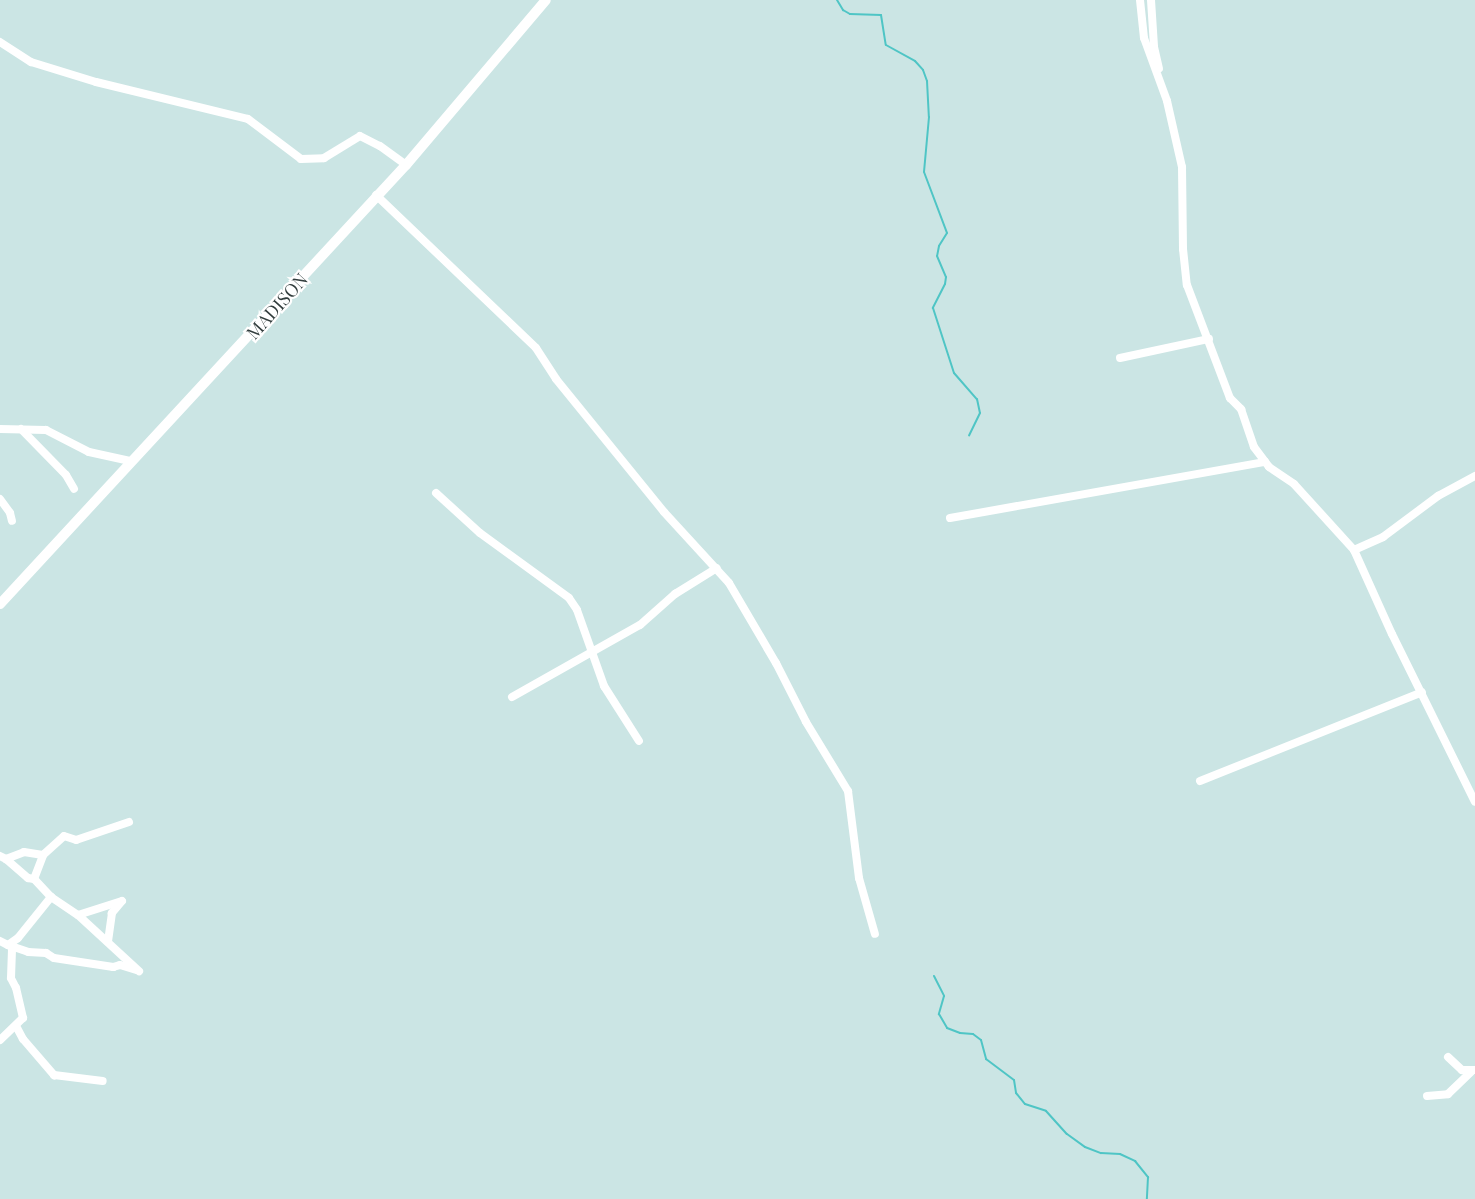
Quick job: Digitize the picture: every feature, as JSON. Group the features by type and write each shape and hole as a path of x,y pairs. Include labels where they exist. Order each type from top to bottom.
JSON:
{"street":[{"name":"MADISON","path":"0,604 406,165 546,0"},
{"path":"1140,0 1144,38 1160,80 1182,167 1183,249 1187,285 1230,398 1240,409 1254,447 1265,462 1294,484 1354,550 1392,634 1475,802"},
{"path":"1151,0 1154,47 1158,58 1160,80"},
{"path":"0,42 31,62 96,82 248,119 301,159 324,158 360,136 380,146 406,165"},
{"path":"376,195 536,348 556,379 664,512 717,568 735,592 776,663 806,722 848,791 859,878 875,934"},
{"path":"1120,358 1209,339"},
{"path":"0,429 45,430 89,452 130,461"},
{"path":"21,429 66,475 74,489"},
{"path":"950,518 1265,462"},
{"path":"1354,550 1383,537 1438,496 1475,476"},
{"path":"436,493 480,533 569,598 576,610 604,686 639,741"},
{"path":"0,499 10,513 12,521"},
{"path":"512,697 640,625 675,594 717,568"},
{"path":"1200,781 1422,692"},
{"path":"34,879 43,855 64,836 76,840 129,822"},
{"path":"3,857 24,852 43,855"},
{"path":"3,857 28,879 34,879 51,897 78,915 139,971 120,965 113,967 54,958 46,953 7,944"},
{"path":"7,944 18,938 51,897"},
{"path":"78,915 122,901 112,913 108,942"},
{"path":"0,1040 23,1018 11,978 7,944"},
{"path":"16,1026 23,1039 54,1075 103,1082"},
{"path":"1448,1057 1462,1070 1473,1071"},
{"path":"1427,1096 1448,1094 1473,1071"}],"waterway":[{"path":"837,0 843,10 850,14 881,15 886,45 915,61 923,70 927,81 929,117 924,172 947,233 939,246 937,256 946,277 945,284 933,308 954,373 977,399 980,413 969,436"},
{"path":"934,976 944,996 939,1014 947,1028 960,1033 973,1034 981,1040 986,1059 1014,1080 1016,1093 1025,1104 1046,1111 1067,1134 1085,1147 1101,1153 1120,1154 1135,1161 1148,1177 1147,1199"}]}
